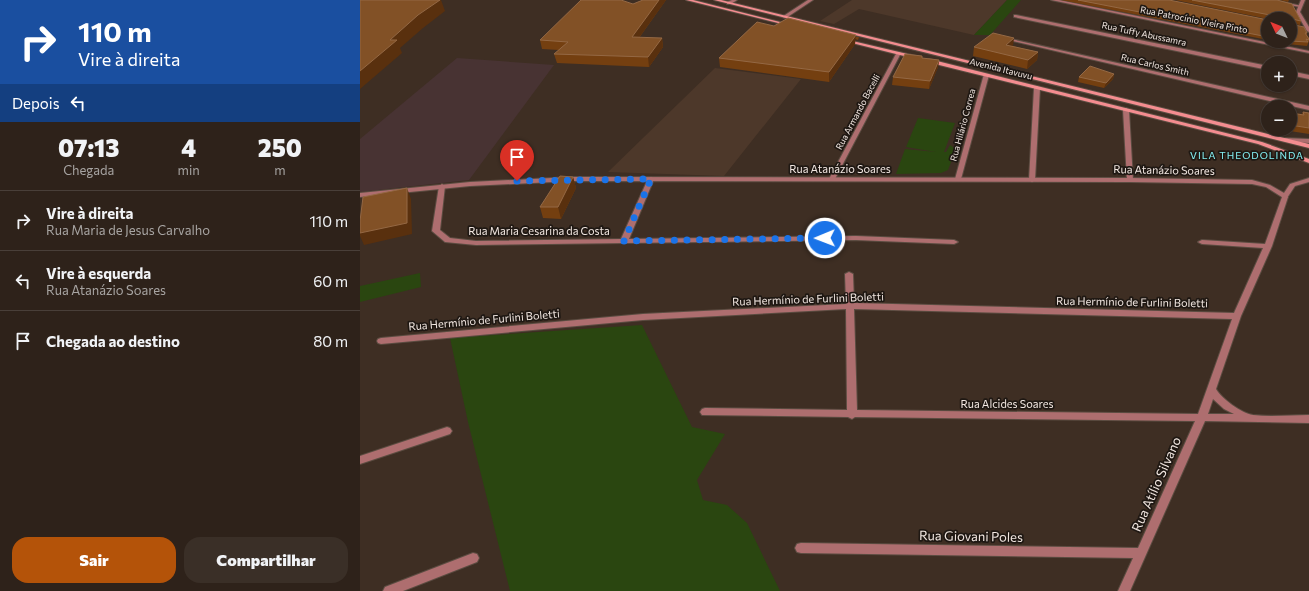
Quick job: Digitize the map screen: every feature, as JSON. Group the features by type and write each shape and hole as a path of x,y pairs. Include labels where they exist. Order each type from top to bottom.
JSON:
{"main road":[{"path":"688,0 799,28"},
{"name":"Avenida Itavuvu","path":"716,0 1309,146"},
{"path":"762,18 775,19 784,17"},
{"name":"Avenida Itavuvu","path":"840,38 1260,143 1309,161"},
{"path":"986,75 997,74 1021,76"}],"street":[{"path":"729,3 736,0"},
{"path":"784,17 811,0"},
{"name":"Rua Patrocínio Vieira Pinto","path":"1053,0 1309,52"},
{"path":"1265,0 1300,6"},
{"path":"1303,0 1298,12 1309,29"},
{"name":"Rua Tuffy Abussamra","path":"1016,16 1261,67"},
{"path":"1299,27 1309,29"},
{"name":"Rua Carlos Smith","path":"997,37 1309,108"},
{"name":"Rua Armando Bacelli","path":"832,179 900,53"},
{"path":"1297,74 1309,77"},
{"name":"Rua Hilário Correa","path":"958,179 986,75"},
{"path":"1032,180 1037,88"},
{"path":"1126,110 1130,180"},
{"name":"Avenida Itavuvu","path":"1282,140 1309,141"},
{"path":"624,241 651,179"},
{"name":"Rua Atanázio Soares","path":"360,195 442,186 533,180 958,179 1252,182 1268,186 1285,197"},
{"path":"1285,197 1292,185 1309,180"},
{"name":"Rua Maria Cesarina da Costa","path":"442,186 436,231 448,240 476,243 856,238 954,242"},
{"name":"Rua Atílio Silvano","path":"1124,591 1202,417 1237,316 1268,246 1285,197"},
{"path":"1202,242 1268,246"},
{"path":"849,274 852,415"},
{"name":"Rua Hermínio de Furlini Boletti","path":"381,341 642,317 849,306 1237,316"},
{"path":"1212,389 1221,402 1233,410 1253,418"},
{"name":"Rua Alcides Soares","path":"705,412 852,415 1309,419"},
{"path":"360,460 447,431"},
{"name":"Rua Giovani Poles","path":"801,548 1140,553"},
{"path":"389,591 473,558"}],"shaded area":[{"path":"852,0 1007,0 974,35 859,9 834,24 820,21"},
{"path":"457,58 554,65 469,180 360,192 360,139"},
{"path":"715,68 801,79 724,176 608,172"}],"green space":[{"path":"1007,0 1021,0 990,35 974,35"},
{"path":"918,118 955,123 944,152 946,152 950,145 956,149 948,170 941,173 896,174 905,149 936,152 906,147"},
{"path":"420,273 421,287 360,302 360,286"},
{"path":"642,325 692,427 725,434 697,480 703,500 727,505 747,523 780,591 510,591 468,422 450,338"}],"building":[{"path":"360,0 440,0 418,15 390,40 397,40 360,71"},
{"path":"581,0 621,0 633,4 643,0 659,0 632,37 662,38 648,57 554,54 568,42 540,40"},
{"path":"1078,0 1169,0 1261,19 1261,36"},
{"path":"1192,0 1277,0 1292,4 1296,12 1261,12 1261,13"},
{"path":"1297,13 1301,21 1297,20"},
{"path":"788,18 856,35 829,72 719,58 757,22 774,26"},
{"path":"1297,26 1304,27 1307,33 1305,33 1309,39 1306,39 1308,42 1297,41"},
{"path":"993,33 1014,38 1006,45 1038,52 1028,60 974,47"},
{"path":"905,54 939,60 930,81 893,77"},
{"path":"1090,66 1114,74 1106,83 1079,77"},
{"path":"1303,112 1309,113 1309,128 1297,126 1297,114 1304,115"},
{"path":"560,176 573,177 558,207 540,207"},
{"path":"407,188 407,223 360,233 363,197"}],"district":[{"name":"VILA THEODOLINDA","path":"1247,155"}],"route":[{"path":"517,181 651,179 624,241 825,238"}]}
